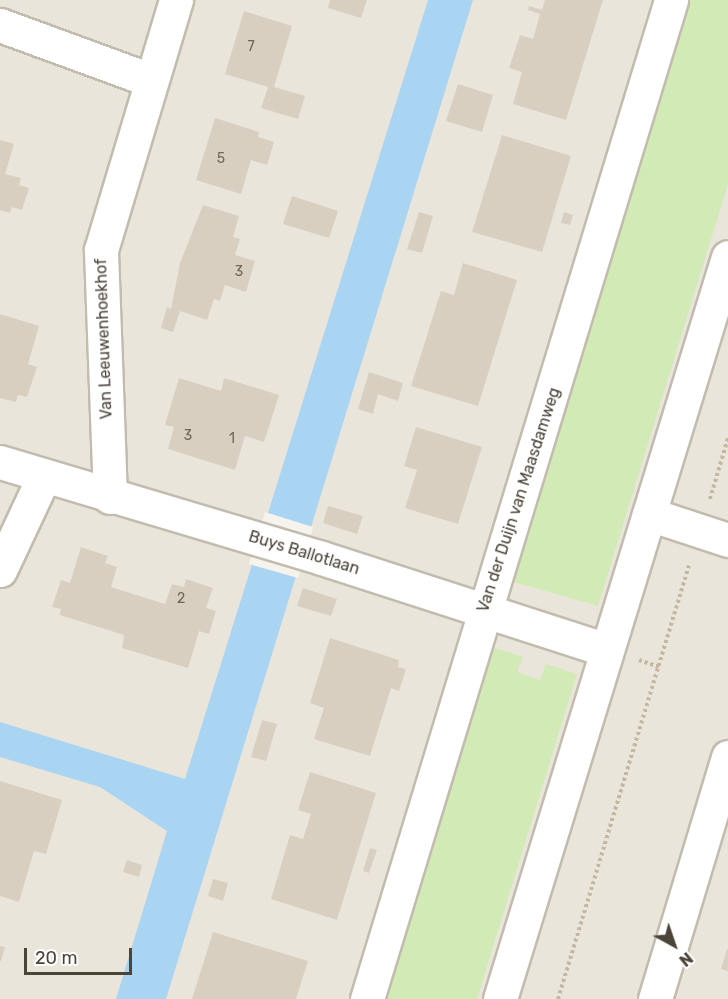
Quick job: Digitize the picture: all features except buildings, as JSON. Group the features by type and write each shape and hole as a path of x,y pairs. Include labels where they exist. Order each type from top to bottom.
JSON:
{"street":[{"name":"Van Leeuwenhoekhof","path":"110,497 101,250 150,80 176,0"},
{"name":"Van der Duijn van Maasdamweg","path":"367,999 483,612 572,335 671,0"},
{"path":"0,25 150,80"},
{"path":"500,999 728,256"},
{"name":"Buys Ballotlaan","path":"0,462 110,497 322,558 483,612 607,650"},
{"path":"0,570 44,476"},
{"path":"649,514 714,535"},
{"path":"655,999 728,757"}],"path":[{"path":"558,999 714,535 728,438"}],"shaded area":[{"path":"0,0 728,0 728,999 0,999"}],"green space":[{"path":"686,0 728,0 728,184 598,606 507,580"},
{"path":"486,645 523,657 517,672 540,680 546,664 577,674 477,999 378,999"}],"water":[{"path":"428,0 473,0 166,999 116,999 167,831 100,787 0,757 0,722 185,779"}],"pier":[{"path":"265,512 313,527 298,578 249,564"}]}
